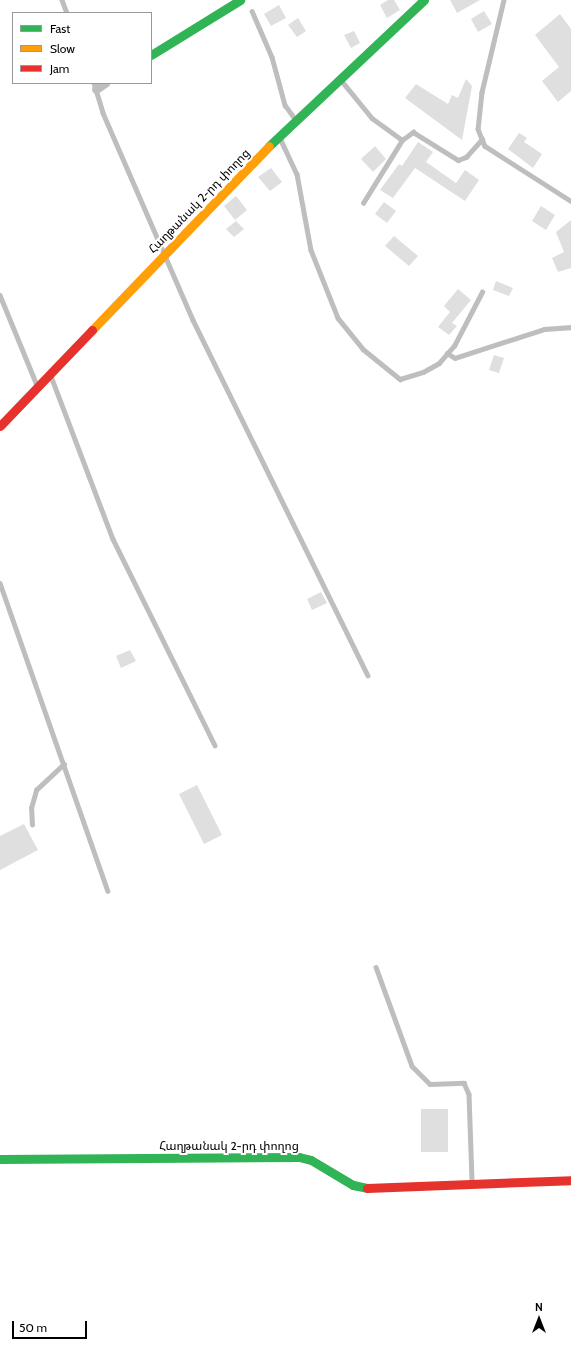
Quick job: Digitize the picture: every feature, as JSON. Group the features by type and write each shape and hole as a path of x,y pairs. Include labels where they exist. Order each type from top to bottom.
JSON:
{"street":[{"path":"152,54 240,0"},
{"name":"Հաղթանակ 2-րդ փողոց","path":"0,426 164,253 296,121 424,0"},
{"name":"Հաղթանակ 2-րդ փողոց","path":"0,1159 299,1157 311,1160 353,1185 366,1188 571,1180"}],"lane":[{"path":"62,0 67,12"},
{"path":"504,0 482,92 478,129 485,146 512,166 571,200"},
{"path":"252,11 272,57 283,99 296,121"},
{"path":"340,79 372,118 402,140"},
{"path":"95,86 164,253 292,526 323,580 368,675"},
{"path":"363,203 402,140 413,132 423,136 458,160 466,156 482,139"},
{"path":"280,137 297,174 311,250 338,318 363,349 400,379 423,372 447,353 482,292"},
{"path":"0,295 38,387"},
{"path":"447,353 455,358 544,329 571,327"},
{"path":"50,374 113,539 215,745"},
{"path":"0,583 108,891"},
{"path":"32,826 31,808 36,790 64,764"},
{"path":"376,967 412,1066 430,1084 464,1083 469,1094 472,1184"}],"building":[{"path":"388,0 394,0 400,10 387,18 380,5"},
{"path":"450,0 480,0 457,13"},
{"path":"279,5 286,18 271,26 264,14"},
{"path":"484,11 492,24 478,32 471,19"},
{"path":"560,14 571,29 571,91 558,102 542,81 559,67 535,35"},
{"path":"298,18 306,31 297,37 288,25"},
{"path":"354,31 360,43 351,48 344,35"},
{"path":"466,79 472,86 462,140 405,98 416,84 448,104 452,95 458,98"},
{"path":"519,133 527,138 524,142 542,154 533,168 508,149"},
{"path":"418,142 433,152 426,162 456,183 465,170 479,180 465,201 415,168 393,198 380,190 399,164 402,166"},
{"path":"375,146 386,159 373,172 361,159"},
{"path":"271,168 282,182 270,191 258,177"},
{"path":"236,196 247,210 235,220 224,206"},
{"path":"384,202 396,211 387,223 375,214"},
{"path":"541,206 555,215 546,230 532,221"},
{"path":"571,220 571,268 558,272 552,258 564,252 556,232"},
{"path":"236,221 244,229 234,237 226,229"},
{"path":"394,236 418,256 409,266 385,246"},
{"path":"496,281 513,288 509,296 493,290"},
{"path":"458,289 471,300 452,323 457,326 449,335 438,327 450,312 444,306"},
{"path":"494,355 504,358 499,373 489,370"},
{"path":"321,592 327,603 312,610 307,599"},
{"path":"130,650 136,661 121,668 116,656"},
{"path":"197,785 222,835 204,844 179,794"},
{"path":"24,824 38,850 0,870 0,836"},
{"path":"421,1109 448,1109 448,1152 421,1152"}],"traffic: fast":[{"path":"152,54 240,0"},
{"path":"269,146 424,0"},
{"path":"0,1159 299,1157 311,1160 353,1185 367,1188"}],"traffic: slow":[{"path":"92,330 269,146"}],"traffic: jam":[{"path":"0,426 92,330"},
{"path":"367,1188 571,1180"}]}
